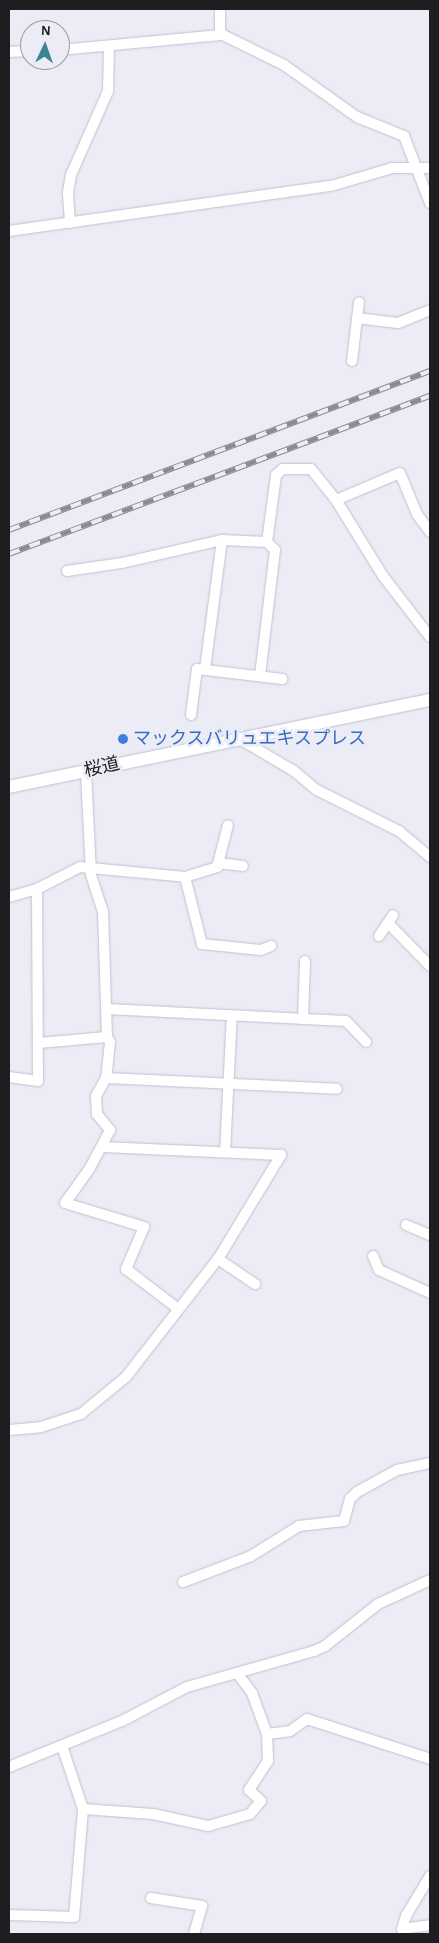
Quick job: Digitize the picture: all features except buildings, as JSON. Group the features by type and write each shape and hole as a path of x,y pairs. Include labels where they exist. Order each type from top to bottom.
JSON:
{"street":[{"path":"220,9 220,35"},
{"path":"70,49 220,35 284,65 357,117 404,136 430,202"},
{"path":"70,223 68,192 71,175 108,91 109,47"},
{"path":"9,231 331,186 377,170 430,168"},
{"path":"352,361 359,302"},
{"path":"357,318 398,323 430,310"},
{"path":"267,542 276,475 283,469 310,469 336,500 384,576 430,637"},
{"path":"336,500 400,473 417,514 430,532"},
{"path":"205,669 222,540"},
{"path":"66,570 122,563 222,540 267,542 275,550 260,676"},
{"path":"191,715 197,669 282,678"},
{"name":"桜道","path":"9,787 238,738 430,700"},
{"path":"238,738 294,771 317,790 399,831 430,857"},
{"path":"86,772 91,875 103,911 107,1037 110,1042 106,1078 96,1096 97,1114 110,1130 103,1146 65,1203 144,1227 126,1269 178,1308"},
{"path":"9,897 37,888 80,867 92,866 186,877 216,867 228,825"},
{"path":"218,863 243,866"},
{"path":"186,877 202,944 261,950 271,946"},
{"path":"9,1077 38,1081 37,888"},
{"path":"379,936 390,919 430,966"},
{"path":"303,1019 305,961"},
{"path":"107,1009 346,1021 366,1042"},
{"path":"225,1152 232,1016"},
{"path":"39,1043 107,1037"},
{"path":"106,1078 336,1089"},
{"path":"9,1430 41,1428 81,1414 126,1377 218,1258 281,1155 103,1146"},
{"path":"406,1225 430,1235"},
{"path":"373,1256 379,1270 430,1293"},
{"path":"218,1258 255,1284"},
{"path":"183,1582 250,1556 299,1526 344,1521 350,1499 357,1492 397,1470 430,1463"},
{"path":"9,1767 122,1720 166,1695 325,1646 378,1604 430,1580"},
{"path":"83,1809 153,1814 208,1826 250,1814 261,1801 249,1790 268,1761 267,1734 252,1692 237,1673"},
{"path":"267,1734 290,1731 307,1719 430,1760"},
{"path":"9,1914 74,1917 83,1809 62,1746"},
{"path":"430,1876 406,1916 402,1929 430,1925"},
{"path":"152,1898 202,1906 194,1934"}],"railway":[{"path":"9,530 430,371"},
{"path":"9,554 430,396"}],"place":[{"name":"マックスバリュエキスプレス","path":"123,739"}]}
